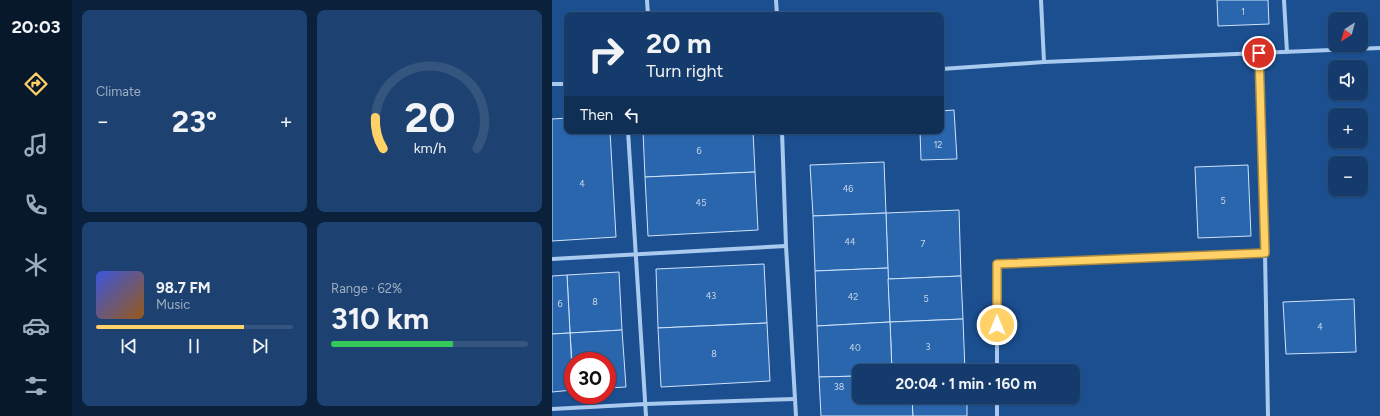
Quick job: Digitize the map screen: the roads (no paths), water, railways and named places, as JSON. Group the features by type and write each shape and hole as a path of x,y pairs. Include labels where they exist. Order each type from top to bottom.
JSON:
{"street":[{"path":"647,0 648,12"},
{"path":"776,0 777,12"},
{"path":"1041,0 1044,62"},
{"path":"1284,0 1287,52"},
{"path":"944,69 1044,62 1380,48"},
{"path":"1259,53 1268,416"},
{"path":"552,84 564,84"},
{"path":"628,134 646,416"},
{"path":"782,134 786,246 796,416"},
{"path":"552,259 786,246"},
{"path":"997,364 997,264 1265,253"},
{"path":"552,409 794,399"},
{"path":"997,404 997,416"}]}
